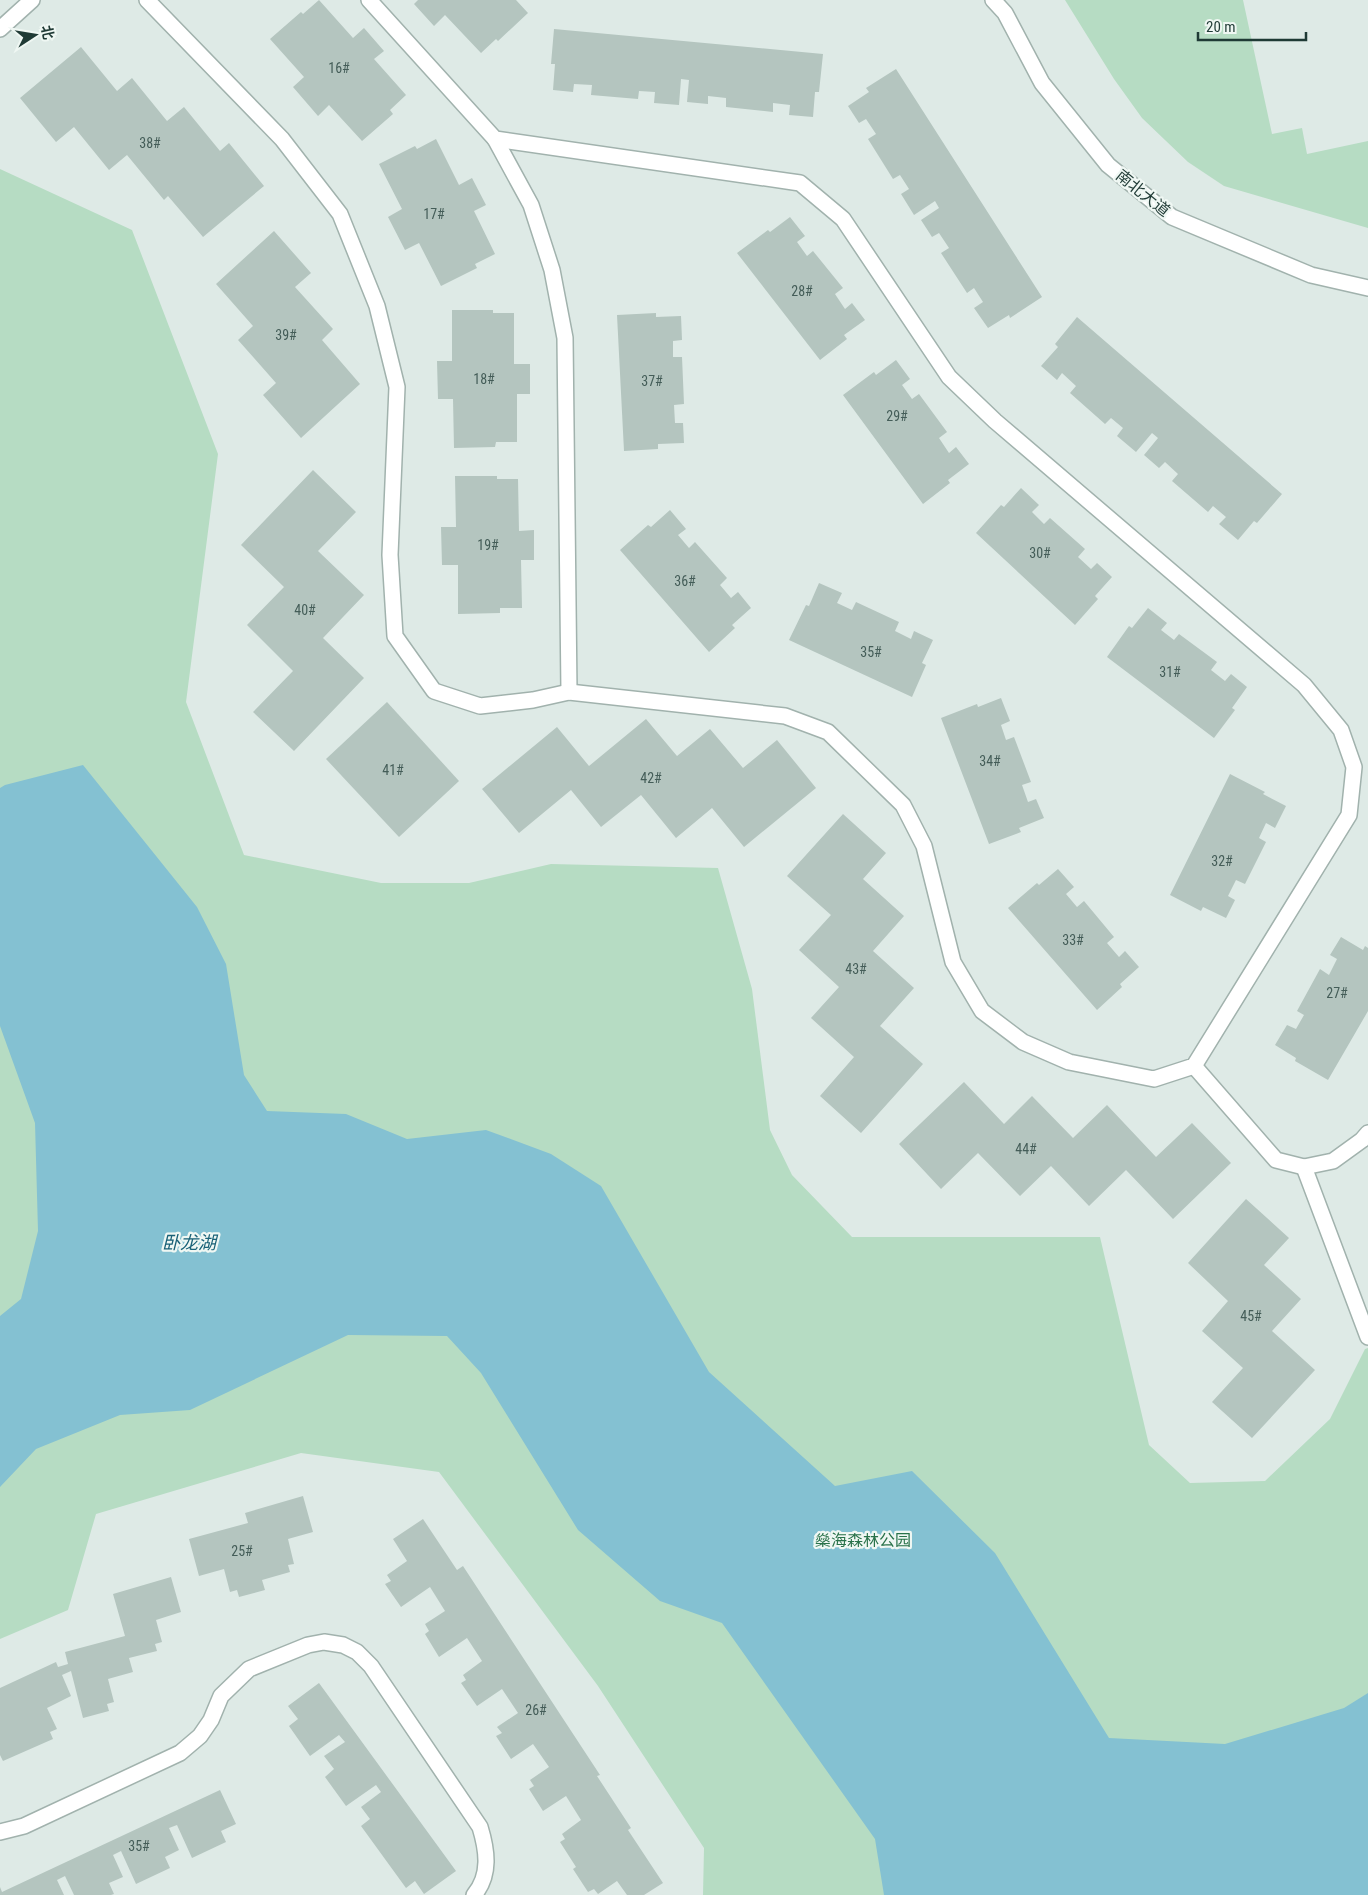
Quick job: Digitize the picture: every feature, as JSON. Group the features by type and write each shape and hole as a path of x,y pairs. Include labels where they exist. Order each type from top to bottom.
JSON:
{"street":[{"path":"0,29 32,0"},
{"path":"147,0 282,139 340,214 377,306 397,387 390,555 396,636 434,691 480,706 533,700 569,692 785,716 828,732 903,805 924,846 953,962 982,1011 1023,1042 1069,1062 1154,1079 1194,1066 1349,815 1354,767 1341,730 1304,685 995,421 948,377 842,219 800,184 495,139"},
{"path":"369,0 495,139 531,205 552,270 566,338 569,692"},
{"name":"南北大道","path":"993,0 1005,13 1042,83 1108,165 1172,217 1311,275 1368,288"},
{"path":"1194,1066 1276,1160 1304,1167 1333,1161 1362,1140 1368,1133"},
{"path":"1304,1167 1368,1337"},
{"path":"0,1832 24,1826 180,1753 200,1736 211,1720 221,1696 249,1669 308,1645 324,1642 343,1645 357,1652 371,1666 480,1826 487,1858 485,1877 474,1895"}],"green space":[{"path":"1065,0 1243,0 1272,134 1302,128 1307,154 1368,141 1368,228 1224,186 1188,162 1142,118 1114,79"},
{"name":"燊海森林公园","path":"0,169 132,230 218,454 186,702 244,855 381,883 469,883 551,864 718,868 752,989 770,1130 792,1175 852,1237 1100,1237 1149,1445 1190,1483 1265,1481 1330,1419 1365,1349 1368,1348 1368,1895 703,1895 704,1848 598,1686 439,1472 301,1453 96,1514 68,1610 0,1639"}],"water":[{"name":"卧龙湖","path":"83,765 197,907 226,964 244,1075 267,1111 346,1114 407,1139 486,1130 551,1154 601,1186 709,1372 835,1486 912,1471 995,1553 1109,1738 1225,1744 1344,1708 1368,1693 1368,1895 884,1895 875,1839 722,1623 660,1601 578,1530 481,1373 447,1336 348,1335 190,1410 120,1415 36,1449 0,1487 0,1316 21,1299 38,1231 35,1123 0,1026 0,788 5,785"}],"building":[{"path":"319,0 353,38 364,28 384,51 374,59 406,95 390,110 393,114 362,141 329,105 318,116 293,87 304,77 270,39 301,12 303,14"},
{"path":"418,0 516,0 528,13 498,41 496,39 481,53 445,15 434,26 414,4"},
{"path":"554,29 823,54 819,92 815,92 813,117 789,115 790,105 773,103 773,112 726,107 726,98 708,96 708,104 687,102 689,80 681,79 679,105 654,103 655,92 639,91 638,99 591,95 592,85 574,84 573,92 553,90 555,64 551,64"},
{"path":"81,47 117,91 132,78 167,121 184,107 220,151 229,143 264,186 203,237 168,196 164,200 127,155 109,170 74,127 56,142 20,98"},
{"path":"896,69 1042,297 1010,318 1009,315 988,328 974,308 983,302 974,288 967,293 941,253 949,248 939,233 932,237 921,220 939,208 935,201 914,215 901,194 909,189 900,175 893,179 868,139 876,134 866,119 859,123 848,106 869,92 866,88"},
{"path":"436,139 459,185 472,178 486,205 474,211 495,254 475,264 477,268 441,286 419,243 405,250 388,217 402,209 379,164 415,146 417,149"},
{"path":"790,217 805,236 797,242 807,256 813,251 843,288 835,294 845,309 852,303 865,320 844,335 847,339 820,360 737,253 768,230 770,232"},
{"path":"274,231 311,273 295,287 333,329 322,340 360,384 301,438 263,395 276,383 238,340 253,326 216,284"},
{"path":"452,310 493,310 493,313 514,313 514,364 530,364 530,394 517,394 517,442 496,442 495,447 454,448 453,399 438,399 437,361 452,361"},
{"path":"656,313 656,317 681,316 682,340 673,341 673,357 682,357 684,404 674,405 675,423 683,423 684,443 658,444 658,449 624,451 617,315"},
{"path":"1077,317 1282,494 1257,523 1254,521 1238,540 1219,524 1226,517 1213,506 1208,512 1172,481 1178,474 1165,462 1159,468 1144,455 1158,438 1152,433 1136,452 1117,436 1123,428 1111,418 1105,424 1070,393 1076,386 1062,373 1057,380 1041,366 1058,347 1055,344"},
{"path":"896,360 910,379 902,385 912,399 919,394 947,432 939,438 949,453 956,447 969,464 948,480 950,483 923,504 843,395 874,372 876,375"},
{"path":"313,470 356,512 318,551 364,595 323,638 364,678 294,751 253,712 293,671 247,625 284,587 241,545"},
{"path":"455,476 497,476 497,479 518,479 519,531 534,530 534,560 521,560 522,608 500,608 500,613 458,614 458,565 442,565 441,527 456,527"},
{"path":"1021,488 1039,505 1032,512 1044,524 1050,518 1085,549 1078,557 1091,569 1097,563 1112,577 1095,596 1098,599 1075,625 976,533 1001,505 1004,507"},
{"path":"670,510 686,529 678,535 689,548 695,542 727,578 720,585 731,598 738,592 751,608 732,625 735,628 709,652 620,550 648,525 651,527"},
{"path":"819,583 842,593 837,603 852,610 856,602 899,622 895,631 911,639 914,631 933,640 922,663 926,665 912,697 789,640 806,605 809,606"},
{"path":"1148,608 1167,623 1161,630 1174,640 1179,634 1217,662 1211,670 1225,681 1231,674 1247,687 1232,708 1235,710 1214,738 1107,657 1129,626 1132,628"},
{"path":"1001,698 1010,721 1001,725 1006,740 1014,737 1031,782 1022,785 1028,802 1036,799 1044,818 1019,828 1021,832 989,844 941,718 977,704 978,707"},
{"path":"387,702 459,781 399,837 326,759"},
{"path":"646,719 677,756 710,729 743,768 777,740 816,788 744,847 712,808 676,838 641,795 601,827 571,790 519,833 482,789 557,727 589,766"},
{"path":"1230,774 1265,792 1263,794 1286,806 1275,828 1266,823 1259,838 1266,842 1245,884 1236,880 1228,896 1235,900 1226,918 1203,907 1201,911 1170,895"},
{"path":"843,814 886,853 863,879 904,916 873,951 914,988 880,1026 923,1064 861,1133 820,1096 854,1057 811,1018 839,987 799,950 831,915 787,876"},
{"path":"1058,869 1074,887 1066,894 1077,907 1084,901 1114,937 1107,943 1119,957 1125,951 1139,967 1120,984 1122,987 1097,1010 1008,908 1037,883 1039,885"},
{"path":"1341,937 1363,950 1365,946 1368,948 1368,1011 1328,1080 1295,1061 1296,1058 1275,1045 1287,1025 1296,1029 1304,1015 1297,1011 1320,969 1329,975 1337,959 1330,955"},
{"path":"964,1082 1004,1124 1032,1096 1073,1138 1107,1105 1156,1157 1192,1123 1231,1163 1173,1219 1126,1170 1089,1206 1051,1166 1020,1196 978,1153 941,1189 899,1144"},
{"path":"1246,1199 1289,1238 1264,1265 1301,1299 1272,1331 1315,1370 1252,1438 1212,1402 1243,1368 1202,1331 1228,1301 1188,1263"},
{"path":"303,1496 313,1532 288,1539 294,1564 288,1565 290,1572 262,1580 265,1590 239,1597 237,1590 230,1592 224,1569 199,1576 189,1539 248,1523 245,1513"},
{"path":"423,1519 457,1570 463,1566 600,1775 597,1776 631,1828 628,1830 663,1883 644,1895 627,1895 617,1881 598,1894 594,1889 588,1892 573,1869 576,1867 560,1842 565,1839 562,1834 581,1820 566,1796 543,1811 529,1789 534,1786 530,1780 549,1767 533,1744 511,1759 496,1736 502,1733 497,1727 518,1713 502,1689 477,1706 461,1683 466,1680 463,1675 482,1661 467,1638 439,1657 425,1634 429,1631 425,1624 445,1611 430,1587 401,1607 385,1584 391,1581 387,1575 407,1561 393,1539"},
{"path":"171,1577 181,1612 156,1620 162,1642 155,1644 157,1651 129,1658 133,1672 108,1679 114,1702 107,1704 109,1711 83,1718 71,1671 62,1675 71,1696 47,1708 57,1729 50,1732 53,1739 3,1761 0,1755 0,1688 56,1662 58,1667 68,1664 65,1652 125,1636 113,1594"},
{"path":"319,1683 456,1871 424,1894 415,1881 406,1888 361,1826 370,1819 361,1807 381,1792 376,1785 346,1806 325,1777 334,1769 324,1756 345,1742 339,1735 310,1756 289,1726 298,1719 288,1706"},
{"path":"220,1790 236,1824 221,1831 226,1842 192,1858 177,1825 169,1828 179,1850 165,1857 170,1868 136,1884 121,1851 113,1855 123,1877 109,1883 114,1894 74,1895 65,1876 57,1880 64,1895 0,1895 0,1887 2,1892"}]}
